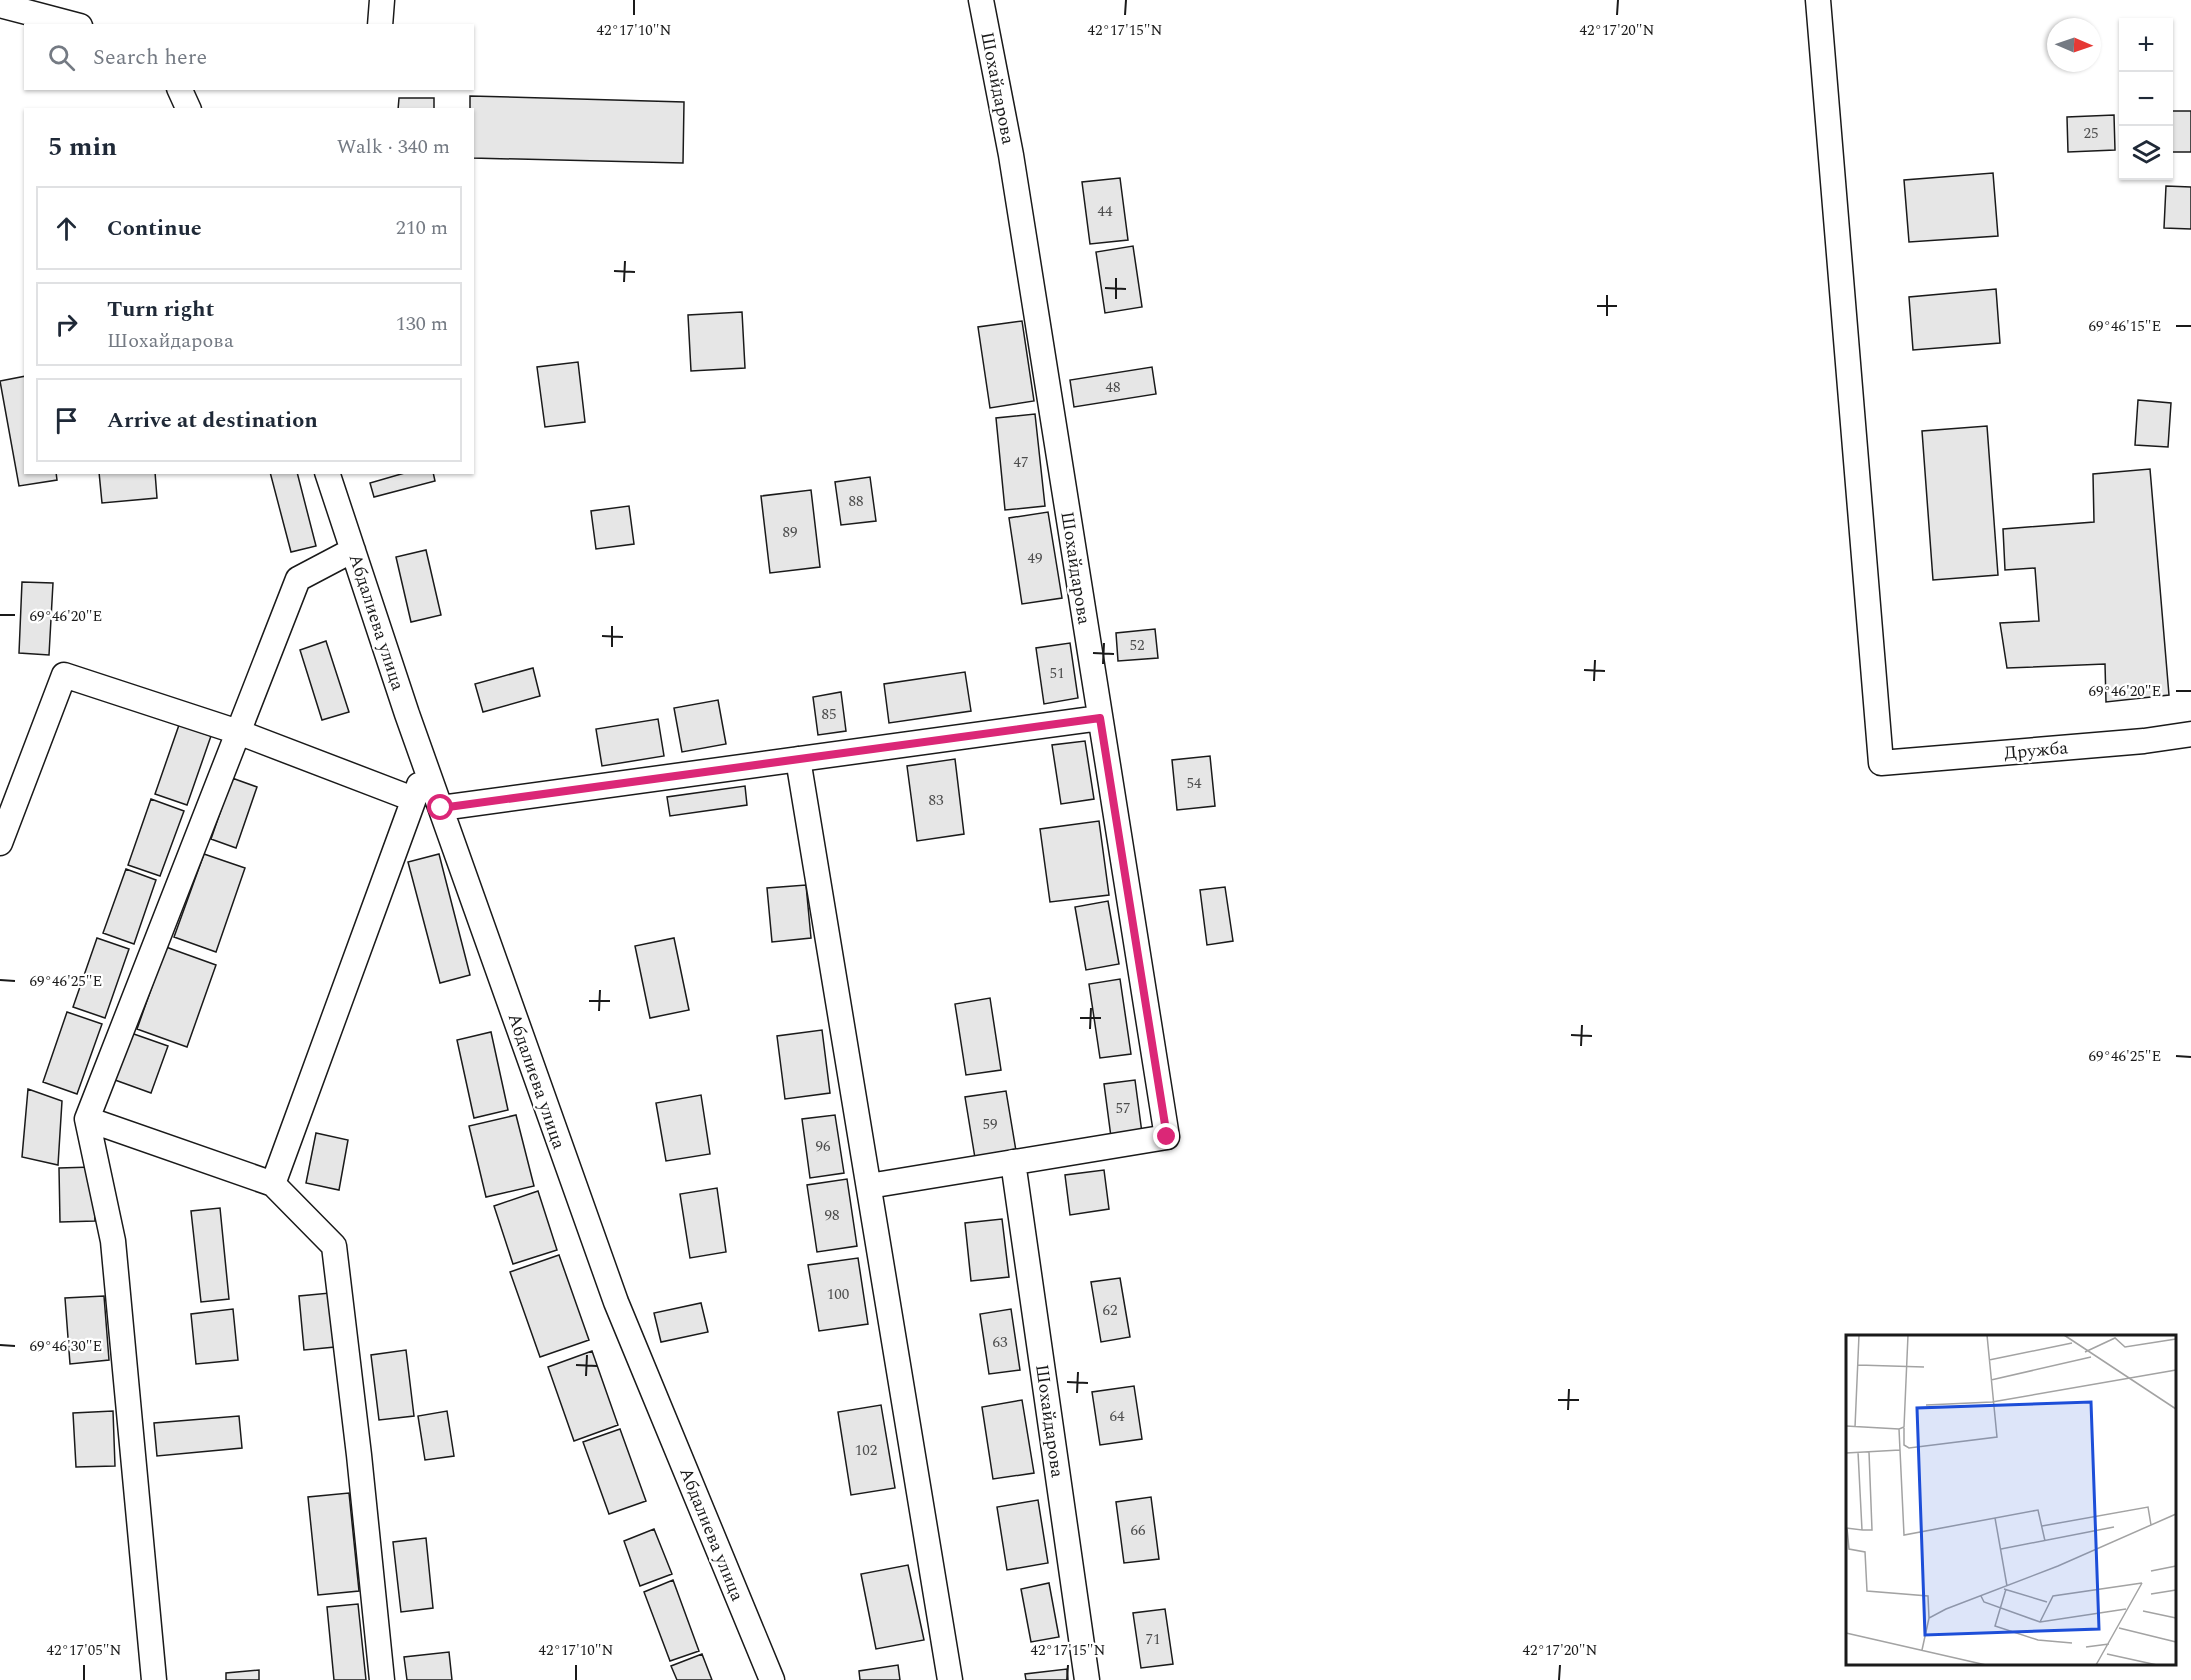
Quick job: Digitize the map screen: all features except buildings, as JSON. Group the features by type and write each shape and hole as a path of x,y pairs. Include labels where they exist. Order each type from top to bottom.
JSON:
{"street":[{"path":"380,24 382,0"},
{"name":"Шохайдарова","path":"981,0 1011,155 1167,1137 1013,1162 1087,1680"},
{"name":"Дружба","path":"1818,0 1881,763 2144,741 2191,734"},
{"path":"0,5 72,24"},
{"path":"179,90 188,108"},
{"name":"Абдалиева улица","path":"328,474 426,765 616,1302 772,1680"},
{"path":"154,1680 113,1241 87,1119 298,579 353,550"},
{"path":"0,843 64,675 238,732 413,799"},
{"path":"441,808 1100,718"},
{"path":"798,759 950,1680"},
{"path":"273,1184 426,765"},
{"path":"87,1119 273,1184 334,1246 359,1455 382,1680"},
{"path":"868,1186 1013,1162"}],"route":[{"path":"441,808 1100,718 1167,1137"}]}
